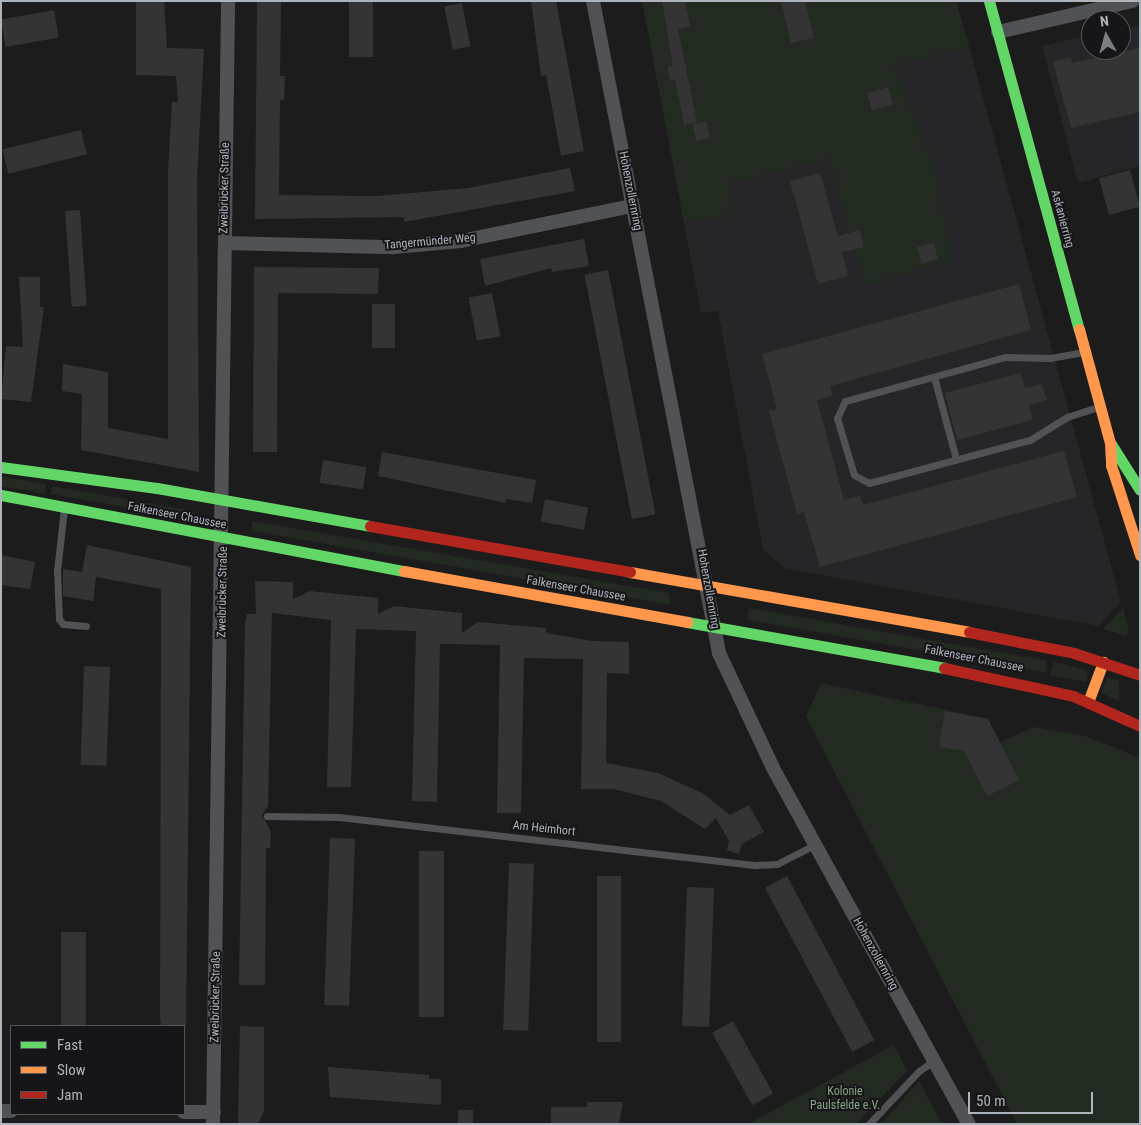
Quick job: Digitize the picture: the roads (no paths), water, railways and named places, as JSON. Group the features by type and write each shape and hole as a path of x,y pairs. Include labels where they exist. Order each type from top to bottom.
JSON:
{"main road":[{"name":"Askanierring","path":"989,1 1110,443 1111,465 1140,555"},
{"name":"Askanierring","path":"1110,443 1140,490"},
{"name":"Falkenseer Chaussee","path":"1,466 224,500 1040,646 1103,662 1140,676"},
{"name":"Falkenseer Chaussee","path":"1,495 224,539 1017,681 1088,702 1140,726"},
{"path":"1088,702 1103,662"}],"street":[{"name":"Zweibrücker Straße","path":"214,1118 224,539 228,1"},
{"name":"Hohenzollernring","path":"593,1 715,628 729,681 814,845 935,1060 968,1124"},
{"path":"998,32 1132,1"},
{"name":"Tangermünder Weg","path":"225,243 394,247 461,241 632,206"},
{"path":"185,1112 214,1118"}],"lane":[{"path":"1084,352 1051,358 1005,357 845,401 837,418 854,475 860,481 869,483 1030,440 1067,417 1100,407"},
{"path":"934,377 956,459"},
{"path":"64,506 57,570 59,619 63,624 86,626"},
{"name":"Am Heimhort","path":"266,816 340,817 756,865 777,864 814,845"},
{"path":"869,1124 919,1071 935,1060"}],"park label":[{"name":"Kolonie Paulsfelde e.V.","path":"845,1099"}]}
